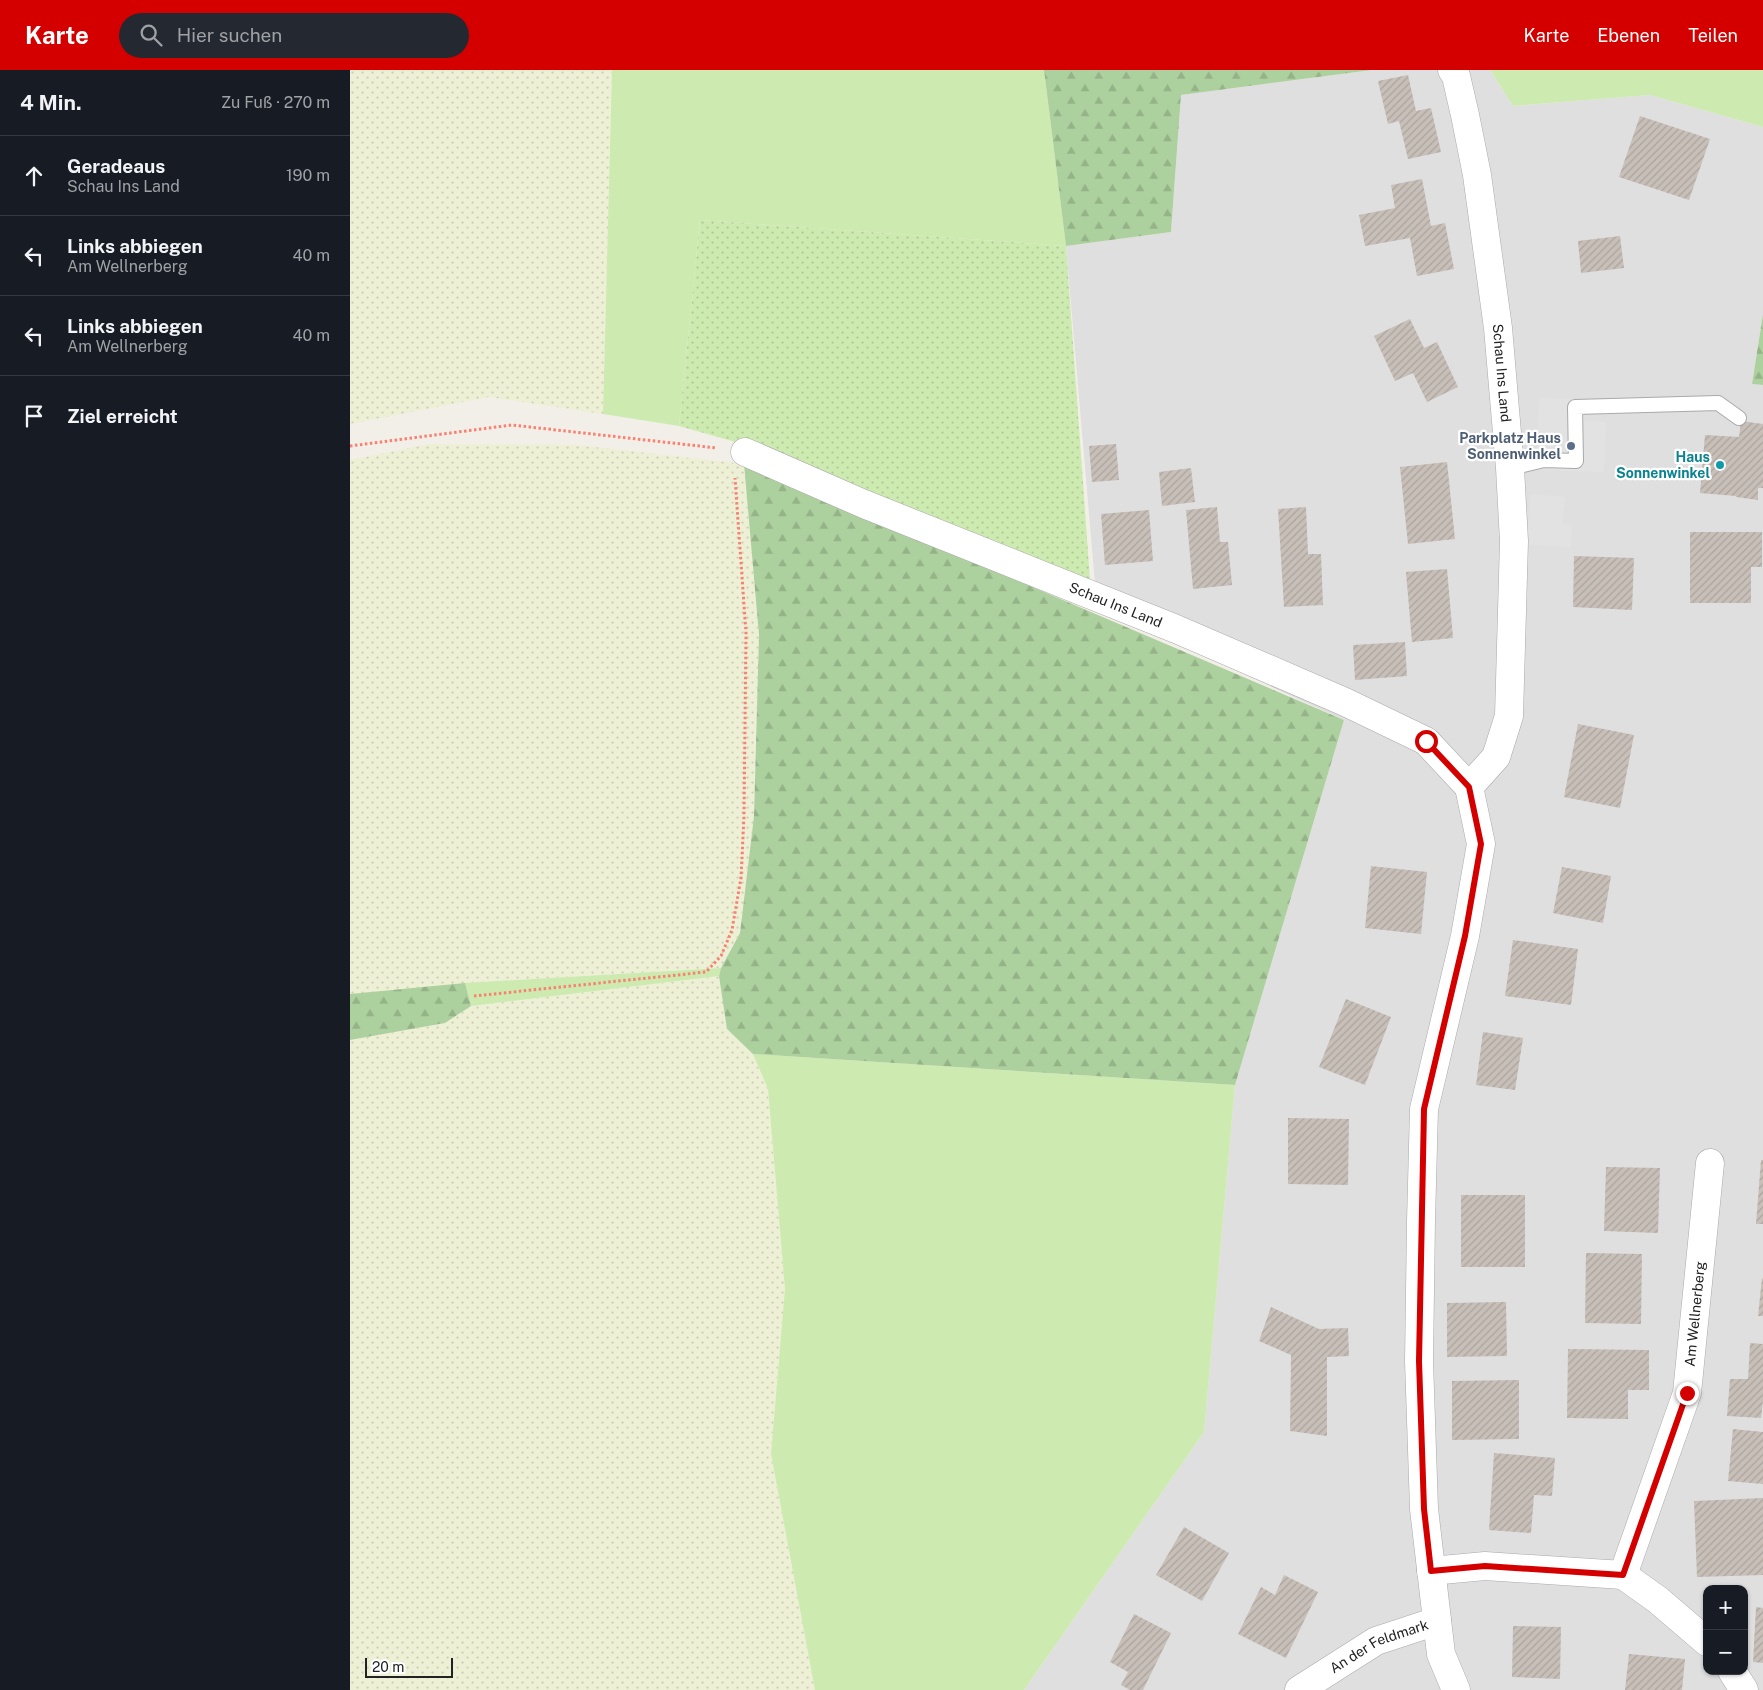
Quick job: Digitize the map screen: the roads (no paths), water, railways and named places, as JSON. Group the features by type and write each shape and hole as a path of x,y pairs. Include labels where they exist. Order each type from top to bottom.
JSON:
{"street":[{"name":"Schau Ins Land","path":"739,451 864,504 1176,630 1345,702 1426,741 1469,787 1496,757 1509,716 1514,541 1498,328 1477,176 1456,76 1452,70"},
{"path":"1456,1690 1441,1654 1424,1509 1419,1361 1424,1109 1465,936 1481,844 1469,787"},
{"name":"Am Wellnerberg","path":"1623,1575 1687,1393 1710,1163"},
{"path":"1431,1571 1485,1566 1623,1575 1658,1600 1703,1639"},
{"name":"An der Feldmark","path":"1299,1690 1376,1642 1437,1621"},
{"path":"1735,1675 1744,1690"}],"lane":[{"path":"1510,468 1544,460 1576,460 1575,407 1718,403 1739,418"}],"place":[{"name":"Parkplatz Haus Sonnenwinkel","path":"1571,446"},
{"name":"Haus Sonnenwinkel","path":"1720,465"}]}
